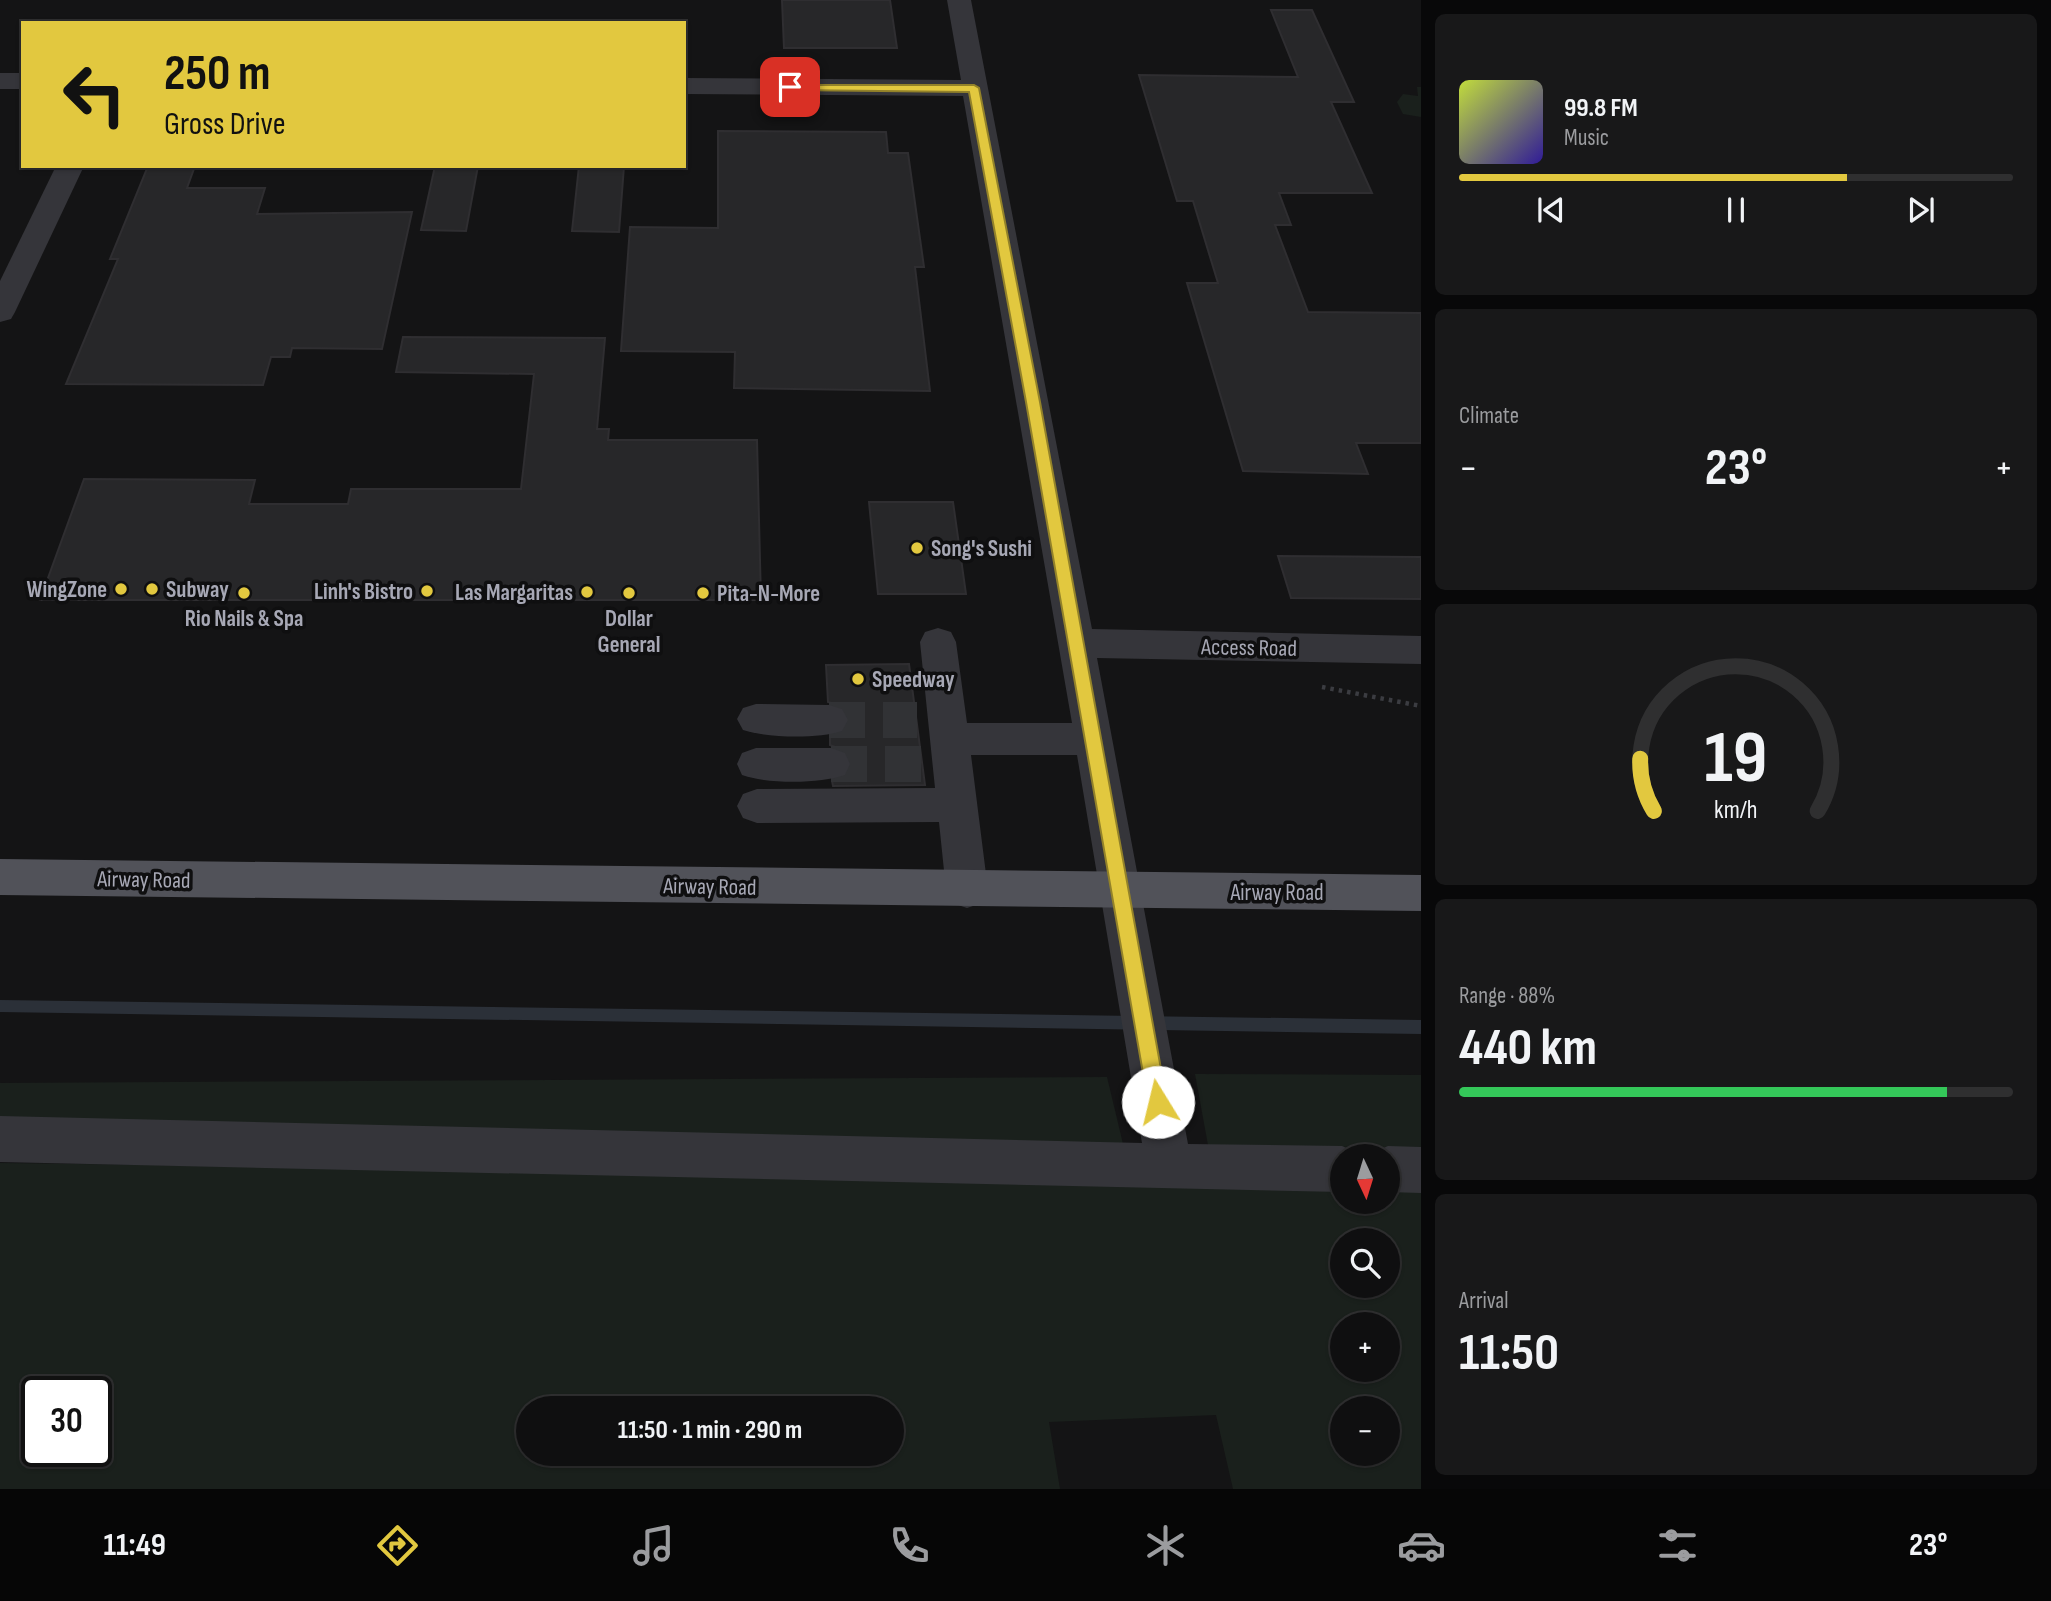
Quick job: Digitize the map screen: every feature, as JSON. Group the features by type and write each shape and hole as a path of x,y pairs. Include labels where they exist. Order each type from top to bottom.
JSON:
{"main road":[{"name":"Airway Road","path":"0,877 967,890 1421,893"}],"street":[{"path":"959,0 1143,1010 1165,1146"},
{"path":"0,81 21,81"},
{"path":"686,86 974,88"},
{"path":"0,312 69,168"},
{"path":"938,642 938,741 957,805 967,890"},
{"name":"Access Road","path":"1076,643 1421,650"},
{"path":"756,719 829,720"},
{"path":"938,741 1094,739"},
{"path":"756,764 831,764"},
{"path":"757,806 957,805"},
{"path":"0,1139 1165,1146 1330,1167"},
{"path":"1400,1169 1421,1170"}],"path":[{"path":"1312,685 1421,706"}],"shaded area":[{"path":"1417,87 1421,87 1421,117 1403,114 1397,102 1403,94 1418,96"},
{"path":"1195,1074 1421,1075 1421,1148 1400,1148 1400,1144 1330,1144 1330,1147 1208,1145"},
{"path":"1107,1077 1123,1144 0,1130 0,1083"},
{"path":"0,1163 1330,1180 1330,1214 1400,1214 1400,1181 1421,1181 1421,1489 1233,1489 1216,1415 1049,1422 1060,1489 0,1489"}],"building":[{"path":"782,0 890,0 897,48 784,48"},
{"path":"1271,10 1312,10 1354,102 1331,102 1372,193 1279,193 1291,225 1275,225 1308,312 1421,313 1421,443 1356,443 1368,474 1243,471 1187,283 1218,283 1193,201 1177,201 1139,75 1298,77"},
{"path":"718,131 886,132 888,153 908,153 924,267 915,267 930,391 734,388 735,352 621,351 630,227 718,228"},
{"path":"147,168 194,168 187,188 265,188 257,214 412,212 382,349 292,348 290,357 271,357 263,385 66,384 118,259 110,259"},
{"path":"435,168 478,168 466,231 421,230"},
{"path":"579,168 624,168 619,232 572,231"},
{"path":"403,337 605,338 597,429 609,429 608,440 757,440 761,600 40,600 84,479 255,480 249,504 348,504 351,489 521,489 534,374 396,372"},
{"name":"Song's Sushi","path":"869,502 953,502 966,594 878,594"},
{"path":"1278,556 1421,557 1421,599 1291,598"},
{"path":"909,664 925,785 833,786 832,781 847,776 852,763 846,751 830,745 830,737 844,732 850,719 843,706 828,702 826,665"}],"waterway":[{"path":"0,1006 1421,1027"}],"tunnel":[{"path":"829,720 917,720"},
{"path":"831,764 922,764"}],"place":[{"name":"Song's Sushi","path":"917,548"},
{"name":"WingZone","path":"121,589"},
{"name":"Subway","path":"152,589"},
{"name":"Linh's Bistro","path":"427,591"},
{"name":"Las Margaritas","path":"587,592"},
{"name":"Rio Nails & Spa","path":"244,593"},
{"name":"Dollar General","path":"629,593"},
{"name":"Pita-N-More","path":"703,593"},
{"name":"Speedway","path":"858,679"}],"route":[{"path":"790,87 974,88 1158,1102"}]}
